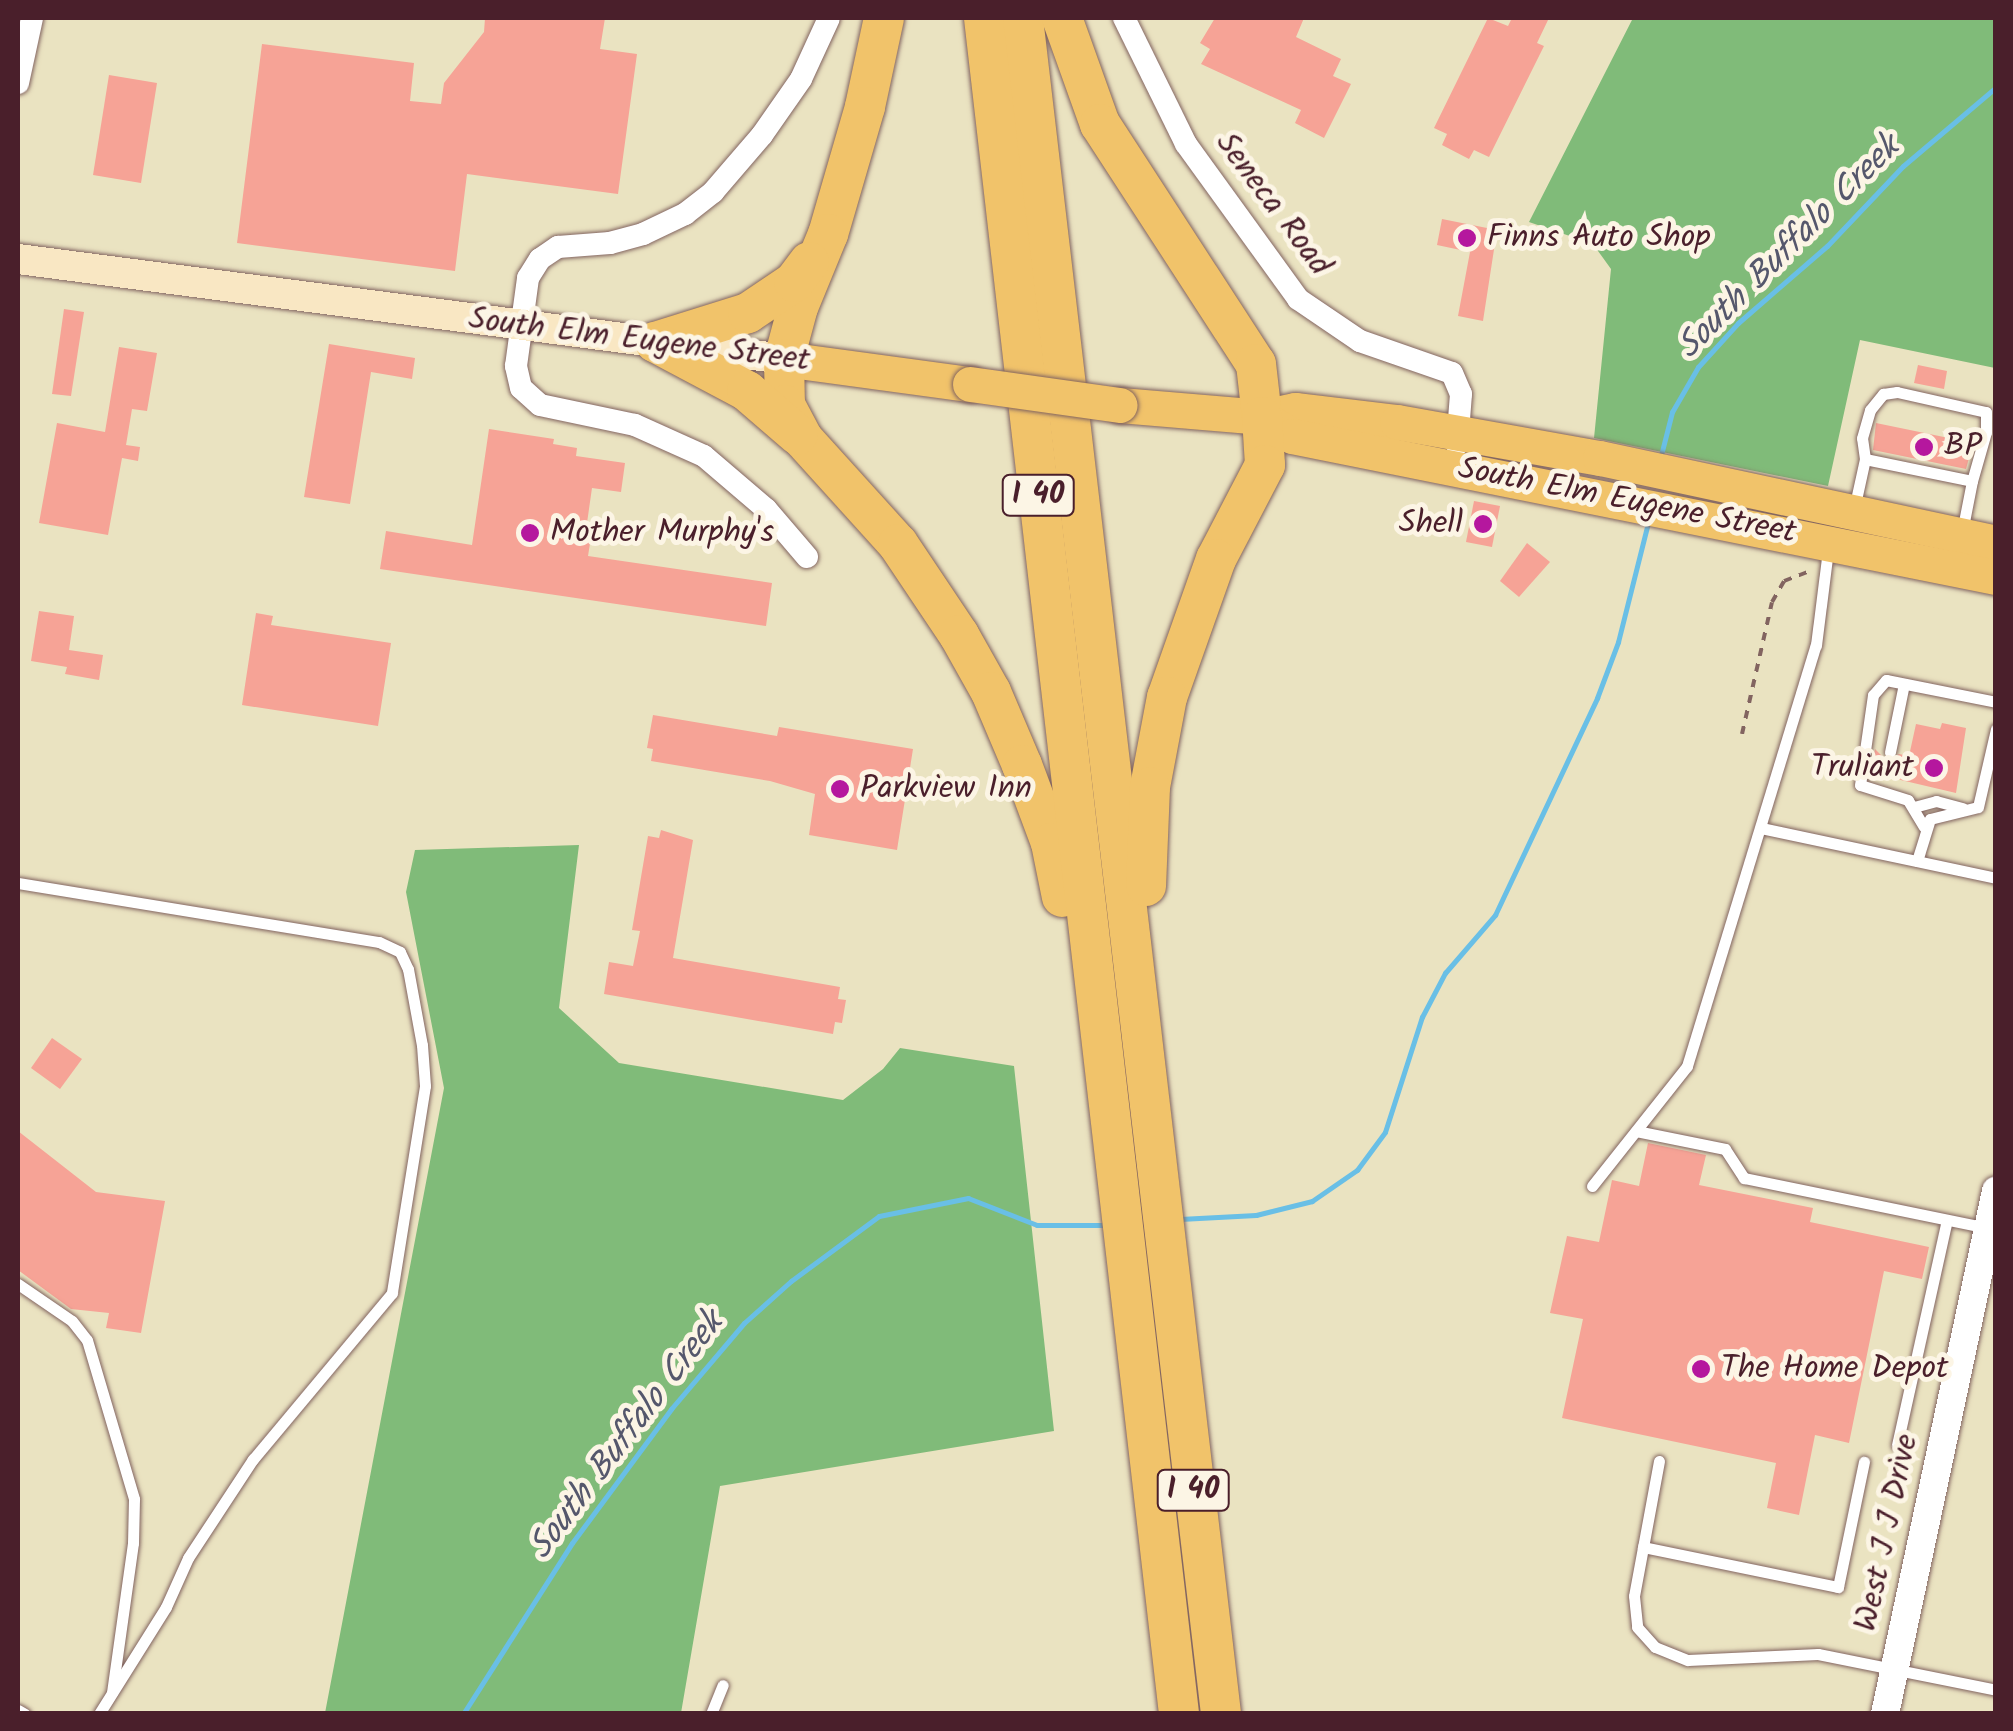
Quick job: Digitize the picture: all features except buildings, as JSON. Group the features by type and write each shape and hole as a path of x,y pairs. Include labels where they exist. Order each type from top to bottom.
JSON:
{"highway":[{"path":"802,438 784,405 784,358 798,307 828,234 865,107 884,18"},
{"name":"I 40","path":"984,18 1114,971"},
{"name":"I 40","path":"1023,18 1114,971 1148,1269 1179,1714"},
{"path":"656,342 748,392 840,475 898,544 991,692 1051,842 1068,928 1114,971 1148,915 1148,806 1167,697 1216,558 1265,466 1256,364 1100,124 1062,18"},
{"path":"656,342 768,302 794,282 828,234"},
{"name":"I 40","path":"1148,1269 1222,1714"}],"main road":[{"name":"South Elm Eugene Street","path":"18,259 1120,404 1262,417 1295,410 1458,433 1600,458 1996,543"},
{"name":"South Elm Eugene Street","path":"1262,417 1292,436 1692,514 1828,554 1996,576"}],"street":[{"path":"18,83 32,18"},
{"path":"807,558 726,472 683,444 617,420 530,400 518,380 520,325 528,278 540,259 558,247 610,243 643,234 685,214 714,192 762,136 800,79 830,18"},
{"name":"Seneca Road","path":"1124,18 1186,144 1298,299 1336,328 1452,373 1462,394 1453,468"},
{"name":"West J J Drive","path":"1886,1714 1978,1302 1996,1191"}],"lane":[{"path":"1853,513 1865,460 1862,438 1870,410 1882,394 1897,392 1986,412 1986,432 1961,536"},
{"path":"1865,460 1972,482"},
{"path":"1592,1186 1687,1066 1816,645 1828,554"},
{"path":"1924,827 1914,807 1900,795 1860,785 1872,695 1886,680 1996,702"},
{"path":"1890,752 1904,684"},
{"path":"1918,861 1924,827 1935,815 1978,808 1996,729"},
{"path":"1882,791 1886,776"},
{"path":"1914,807 1936,801 1963,808"},
{"path":"1761,828 1996,878"},
{"path":"18,883 380,942 400,952 408,969 425,1086 392,1292 253,1459 188,1558 166,1608 99,1714"},
{"path":"1636,1131 1725,1149 1744,1178 1988,1228"},
{"path":"1897,1445 1946,1220"},
{"path":"18,1284 72,1321 88,1340 134,1499 133,1543 110,1702"},
{"path":"1659,1460 1634,1596 1638,1627 1655,1647 1670,1656 1708,1660 1818,1654 1996,1690"},
{"path":"1643,1547 1838,1587 1864,1462"},
{"path":"710,1714 723,1685"},
{"path":"18,1710 25,1714"}],"path":[{"path":"1742,734 1772,602 1784,581 1828,554"}],"green space":[{"path":"1633,18 1995,18 1995,368 1860,340 1828,486 1594,438 1611,269 1593,244 1529,222"},
{"path":"579,845 559,1008 619,1063 843,1100 883,1069 900,1048 1014,1066 1054,1431 720,1486 681,1713 325,1713 444,1088 406,892 415,850"}],"waterway":[{"name":"South Buffalo Creek","path":"1660,459 1672,412 1698,367 1738,323 1827,246 1903,166 1996,87"},
{"name":"South Buffalo Creek","path":"1180,1219 1256,1215 1312,1201 1357,1170 1385,1132 1422,1017 1445,973 1495,915 1597,698 1618,642 1649,519"},
{"name":"South Buffalo Creek","path":"463,1714 572,1543 671,1409 744,1323 791,1281 879,1216 968,1198 1037,1225 1110,1225"}],"place":[{"name":"Finns Auto Shop","path":"1467,238"},
{"name":"BP","path":"1924,447"},
{"name":"Shell","path":"1483,524"},
{"name":"Mother Murphy's","path":"530,533"},
{"name":"Truliant","path":"1934,768"},
{"name":"Parkview Inn","path":"840,789"},
{"name":"The Home Depot","path":"1701,1369"}]}
